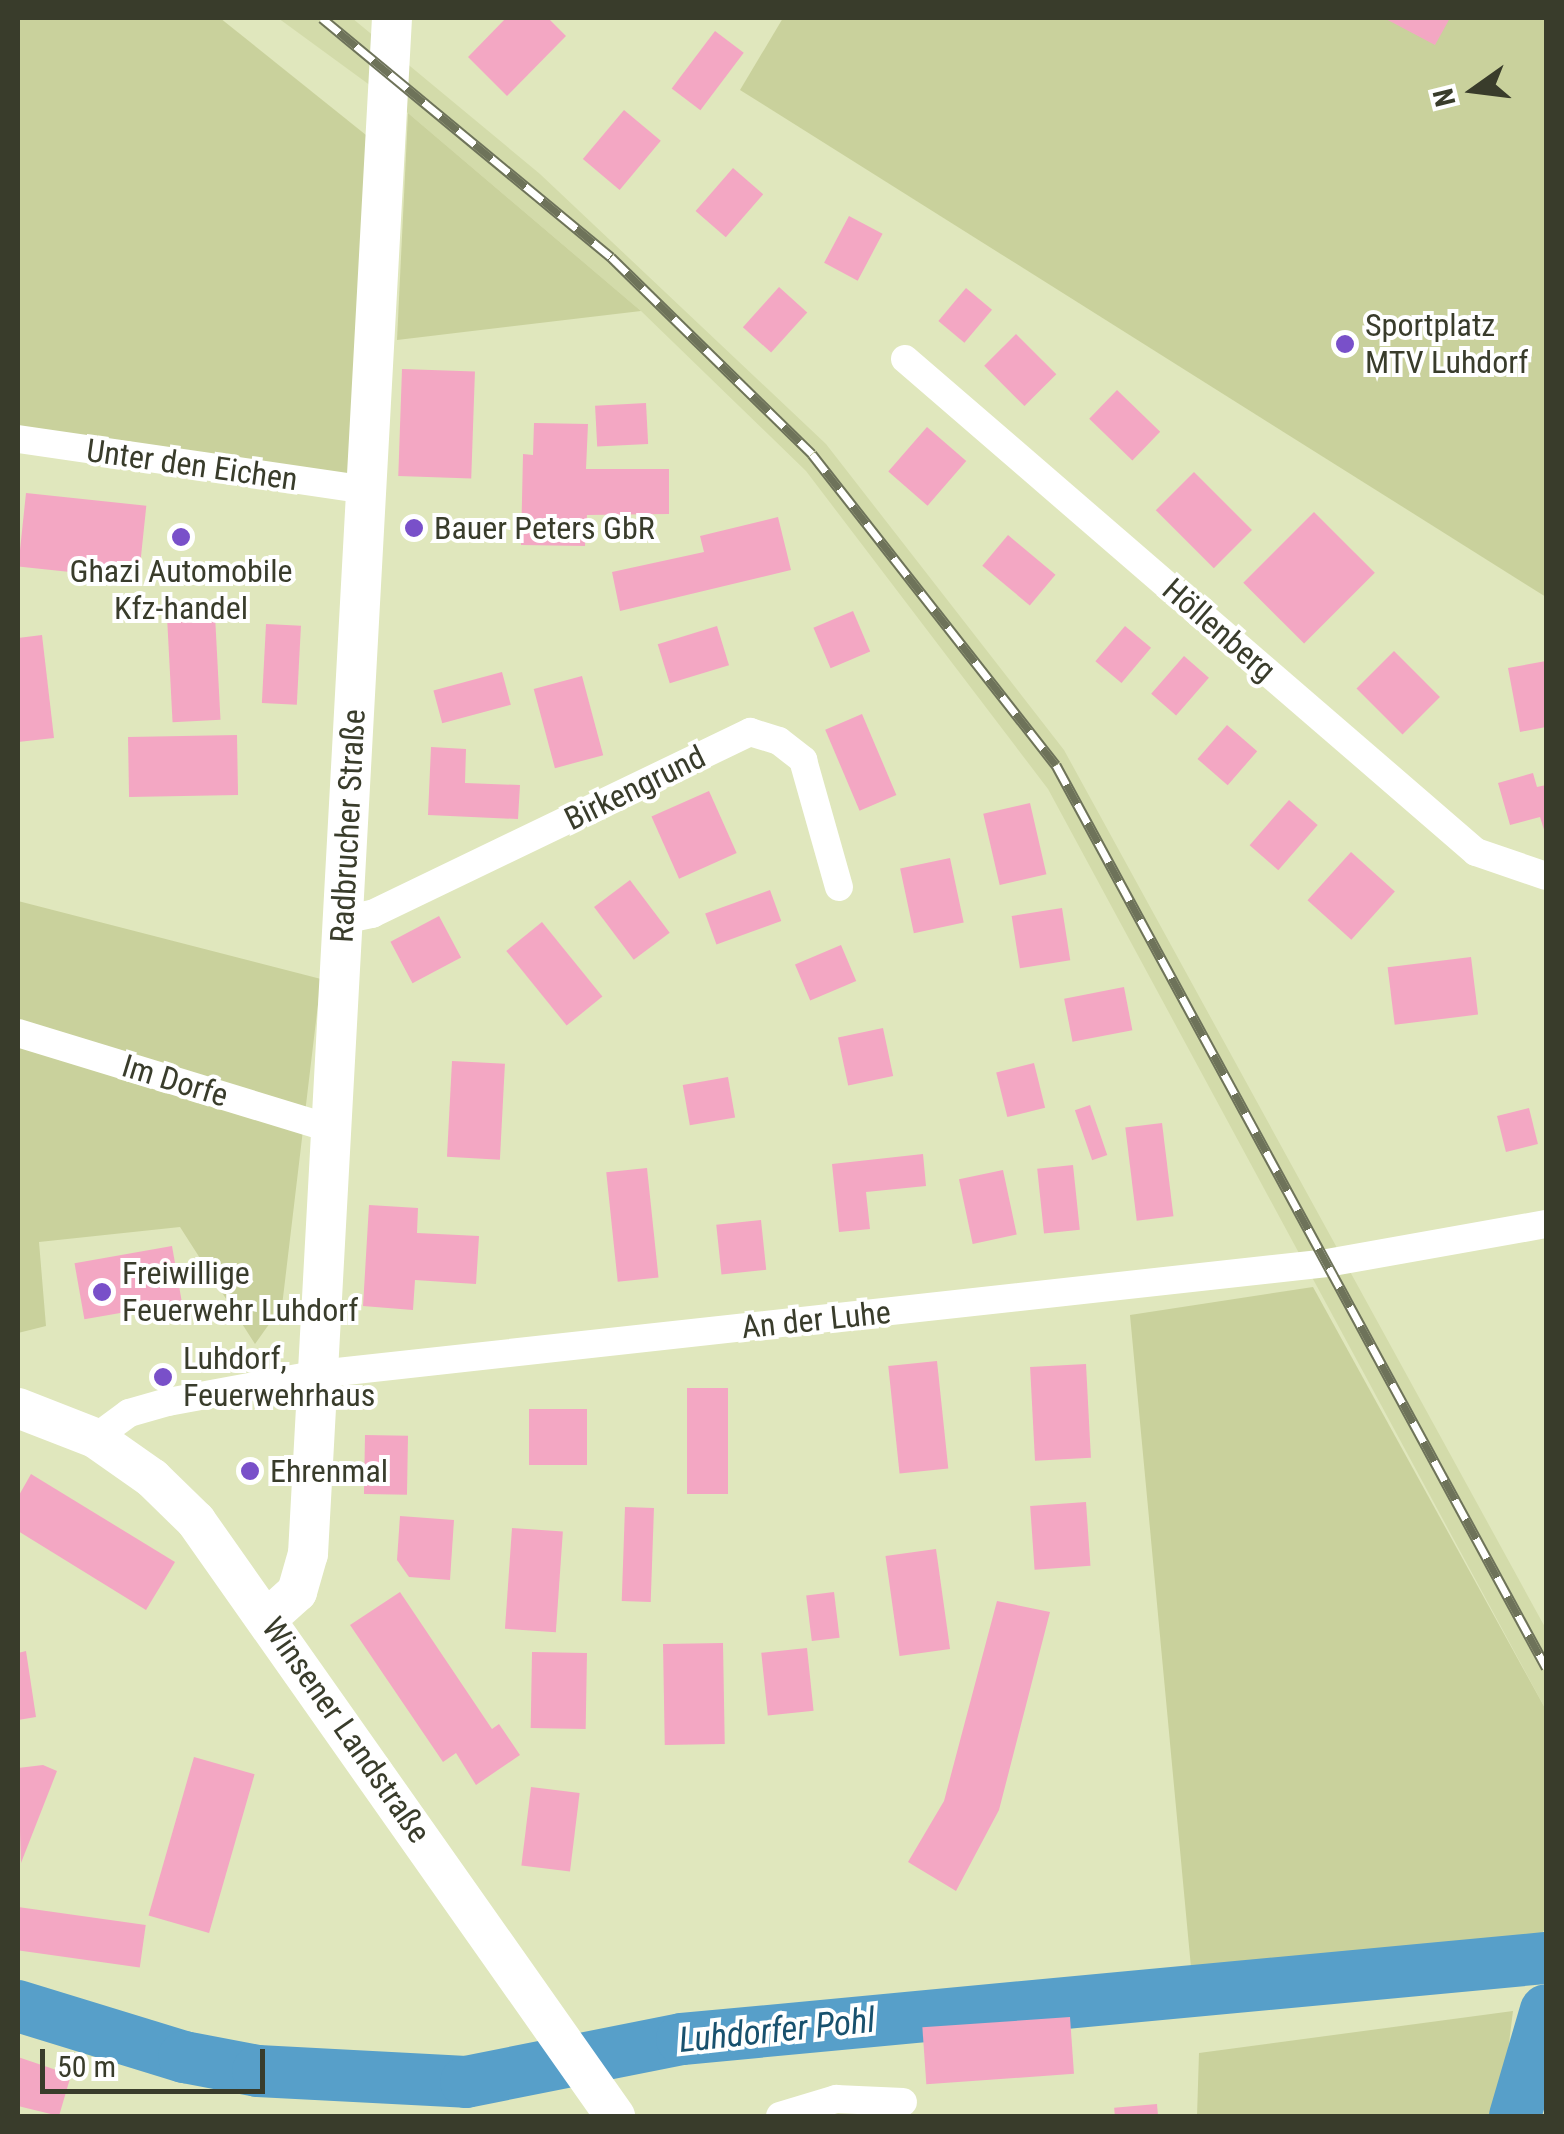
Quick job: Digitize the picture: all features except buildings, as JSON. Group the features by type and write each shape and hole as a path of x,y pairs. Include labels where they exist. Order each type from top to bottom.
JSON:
{"street":[{"name":"Radbrucher Straße","path":"268,1618 298,1592 308,1554 392,18"},
{"name":"Höllenberg","path":"905,359 1476,852 1546,876"},
{"name":"Unter den Eichen","path":"18,439 366,490"},
{"name":"Birkengrund","path":"343,920 372,914 750,732 780,740 804,760 839,886"},
{"name":"Im Dorfe","path":"18,1033 332,1129"},
{"name":"An der Luhe","path":"95,1438 128,1413 318,1374 1327,1264 1546,1224"},
{"name":"Winsener Landstraße","path":"18,1408 95,1438 196,1521 268,1618 610,2109"},
{"path":"780,2116 836,2099 903,2102"}],"shaded area":[{"path":"18,18 220,18 366,135 356,481 18,431"},
{"path":"278,18 352,18 540,174 826,444 1064,750 1546,1629 1546,1710 1048,789 806,471 641,311 408,113"},
{"name":"Sportplatz MTV Luhdorf","path":"783,18 1546,18 1546,597 740,90"},
{"path":"408,113 641,311 397,340"},
{"path":"18,901 321,979 282,1306 255,1344 180,1227 39,1242 46,1326 18,1333"},
{"path":"1313,1287 1546,1710 1546,1928 1533,1945 1193,1989 1130,1315"},
{"path":"1513,2011 1500,2116 1197,2116 1199,2053"}],"waterway":[{"name":"Luhdorfer Pohl","path":"18,2006 184,2057 258,2071 466,2082 682,2039 1546,1958"},
{"path":"1515,2116 1546,2010"}],"railway":[{"path":"322,18 611,257 812,454 1056,765 1546,1667"}],"place":[{"name":"Sportplatz MTV Luhdorf","path":"1345,344"},
{"name":"Bauer Peters GbR","path":"414,528"},
{"name":"Ghazi Automobile Kfz-handel","path":"181,537"},
{"name":"Freiwillige Feuerwehr Luhdorf","path":"102,1292"},
{"name":"Luhdorf, Feuerwehrhaus","path":"163,1377"},
{"name":"Ehrenmal","path":"250,1471"}]}
